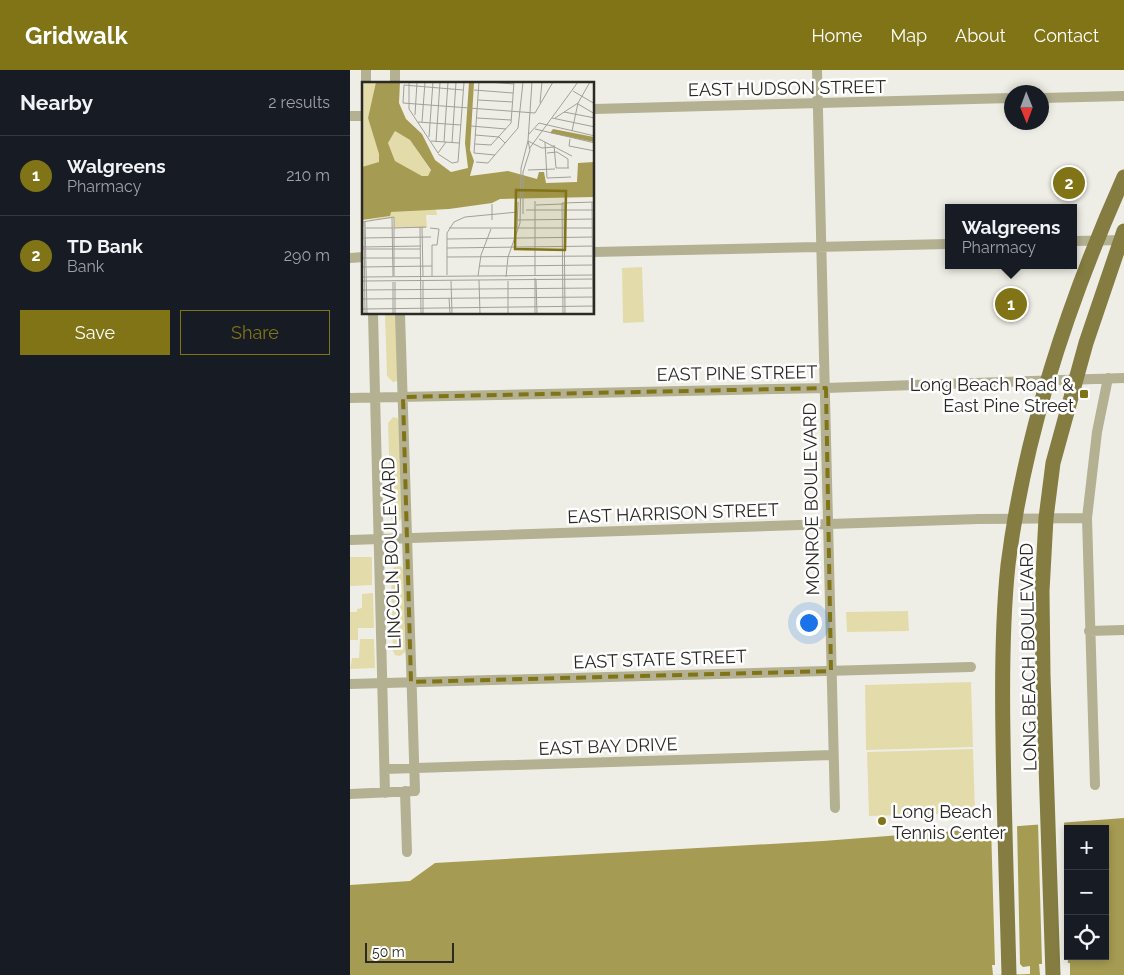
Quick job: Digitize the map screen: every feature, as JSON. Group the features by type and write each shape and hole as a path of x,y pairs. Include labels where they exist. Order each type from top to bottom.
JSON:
{"main road":[{"name":"LONG BEACH BOULEVARD","path":"1009,975 1004,803 1004,642 1008,567 1015,518 1026,460 1047,381 1096,240 1124,177"},
{"name":"LONG BEACH BOULEVARD","path":"1053,975 1043,610 1046,518 1053,463 1086,343 1123,237"}],"street":[{"name":"MONROE BOULEVARD","path":"817,70 826,388 832,755 835,808"},
{"path":"1049,98 1124,96"},
{"name":"EAST HUDSON STREET","path":"595,109 1004,98"},
{"path":"1077,241 1123,237"},
{"path":"595,252 945,244"},
{"name":"LINCOLN BOULEVARD","path":"373,315 385,793"},
{"name":"LINCOLN BOULEVARD","path":"400,315 413,768 407,852"},
{"path":"1096,785 1089,631 1087,518 1096,439 1108,378"},
{"name":"EAST PINE STREET","path":"350,398 826,388 1124,378"},
{"name":"EAST HARRISON STREET","path":"350,540 1015,518 1087,518"},
{"path":"1089,631 1124,630"},
{"name":"EAST STATE STREET","path":"350,684 971,667"},
{"name":"EAST BAY DRIVE","path":"385,769 832,755"},
{"path":"350,794 410,791"}],"highlighted area":[{"path":"826,388 831,671 411,682 403,397"}],"shaded area":[{"path":"642,267 644,322 623,323 622,268"},
{"path":"385,315 397,315 397,381 393,382 387,376"},
{"path":"393,417 397,418 400,422 402,518 396,524 391,519 388,423"},
{"path":"350,557 372,557 372,585 350,586"},
{"path":"394,567 402,567 404,572 407,651 400,656 395,655 393,651 391,572"},
{"path":"373,593 374,628 358,628 358,640 350,640 350,612 357,612 357,609 362,608 362,594"},
{"path":"908,611 909,631 847,632 846,612"},
{"path":"360,639 374,639 375,668 350,669 352,658 359,658"},
{"path":"971,682 973,747 866,750 865,685"},
{"path":"973,749 975,813 869,816 867,752"},
{"path":"1124,818 1124,975 350,975 350,885 410,881 435,863 823,841"}],"pier":[{"path":"1064,820 1064,960 1068,960 1068,963 1070,963 1070,975 1040,975 1039,964 1042,964 1038,822"},
{"path":"1017,824 1020,964 1023,967 1030,966 1030,974 993,975 992,965 995,965 991,826"}],"place":[{"name":"TD Bank","path":"1069,183"},
{"name":"Walgreens","path":"1011,304"},
{"name":"Long Beach Road & East Pine Street","path":"1084,394"},
{"name":"Long Beach Tennis Center","path":"882,821"}]}
